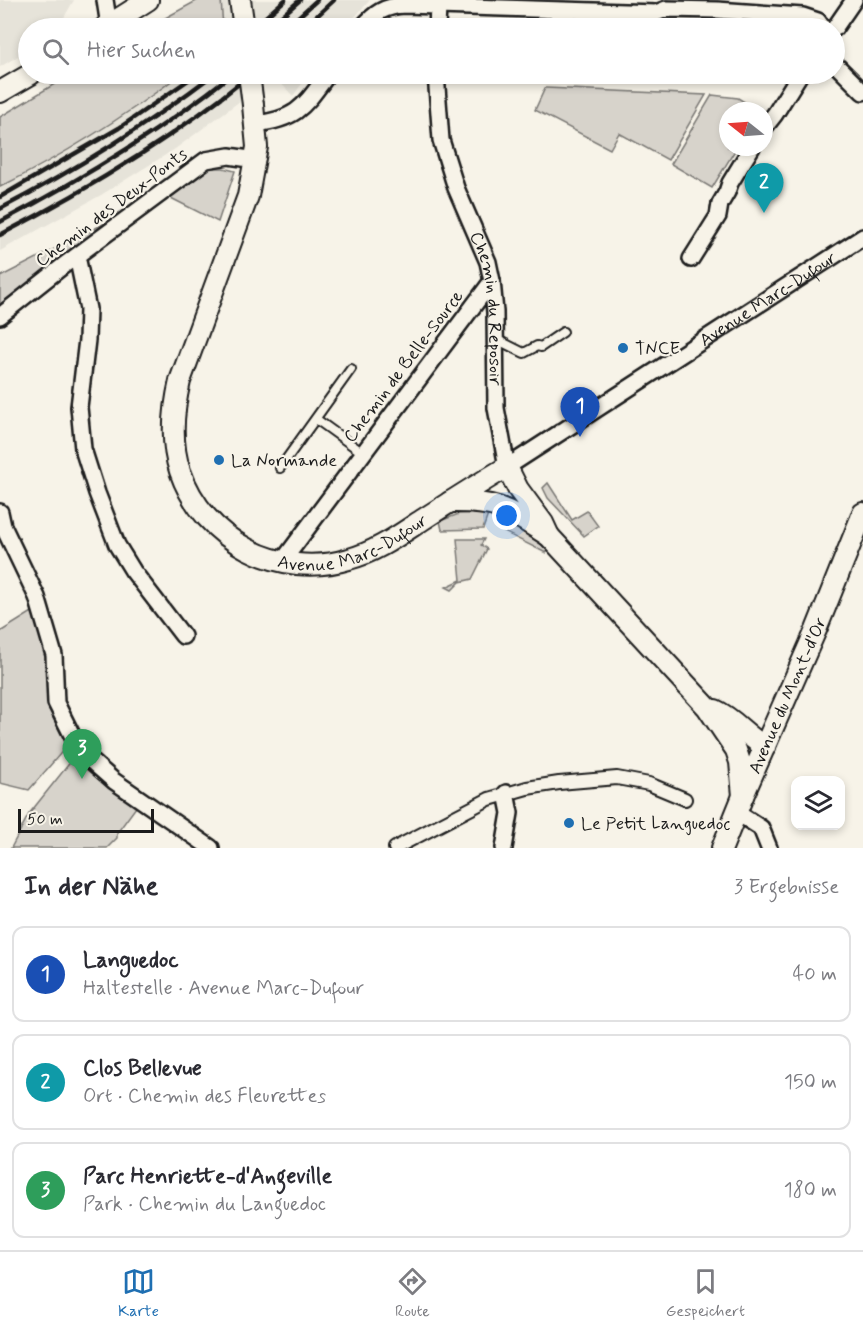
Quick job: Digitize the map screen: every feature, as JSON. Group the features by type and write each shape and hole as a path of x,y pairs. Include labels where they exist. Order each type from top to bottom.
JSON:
{"street":[{"path":"105,0 106,18"},
{"path":"121,18 148,0"},
{"path":"240,0 243,18"},
{"path":"842,18 854,0"},
{"path":"370,18 390,7 438,7 475,3 551,11 656,13 666,9 717,10 808,18"},
{"path":"437,18 438,7"},
{"path":"845,74 863,92"},
{"path":"0,92 18,82"},
{"name":"Avenue Marc-Dufour","path":"250,84 256,160 243,213 180,381 176,397 173,434 180,471 187,488 211,522 240,546 262,557 282,562 303,565 330,564 358,556 387,542 863,237"},
{"path":"254,115 276,122 302,108 320,84"},
{"name":"Chemin du Reposoir","path":"437,84 441,140 456,188 488,262 492,281 496,342 496,408 507,466 518,489 543,523 549,536"},
{"path":"773,118 795,84"},
{"name":"Chemin des Deux-Ponts","path":"0,316 206,160 229,156 256,160"},
{"path":"691,259 718,216 720,204 729,183 746,156"},
{"path":"77,256 88,309 87,340 79,407 83,449 117,545 183,636"},
{"name":"Chemin de Belle-Source","path":"282,562 492,281"},
{"name":"Chemin du Reposoir","path":"450,502 486,503 499,506 528,521 549,536 707,707 736,750 740,762 740,804"},
{"path":"0,512 3,526 37,597 54,655 56,703 80,751 114,781 212,848"},
{"name":"Avenue du Mont-d'Or","path":"722,848 854,543 863,513"},
{"name":"Chemin du Reposoir","path":"707,707 722,713 765,747"},
{"path":"395,848 489,799 506,793 559,783 617,778 649,784 685,799"},
{"path":"504,848 510,813 506,793"},
{"path":"740,804 761,828 770,848"}],"lane":[{"path":"496,342 502,342 525,353 537,346 541,347 563,332"},
{"path":"280,468 351,369"},
{"path":"316,418 363,453"}],"shaded area":[{"path":"0,0 74,0 64,18 18,18 18,56 0,67"},
{"path":"198,0 221,0 222,18 165,18"},
{"path":"221,0 370,0 354,18 222,18"},
{"path":"54,84 167,84 93,135 0,187 0,117"},
{"path":"167,84 263,84 175,149 101,195 0,251 0,187 46,164 139,105"},
{"path":"282,84 302,84 293,96"},
{"path":"545,88 706,95 668,160 619,133 610,149 535,110"},
{"path":"712,95 738,98 744,102 719,102 719,156 732,156 712,188 671,164"},
{"path":"203,168 223,168 235,171 218,222 167,196"},
{"path":"119,216 0,304 0,277"},
{"path":"548,483 572,520 587,511 598,526 584,536 548,498 543,488"},
{"path":"489,512 483,529 442,530 440,521 459,514"},
{"path":"507,518 523,528 548,551 546,553 500,530"},
{"path":"457,539 484,539 481,545 487,549 472,579 460,582 452,590 446,587 461,580"},
{"path":"32,612 38,619 49,654 52,716 67,746 29,790 0,783 0,632"},
{"path":"76,755 139,803 117,833 117,838 107,848 11,848 29,814"}],"railway":[{"path":"264,18 285,0"},
{"path":"279,18 300,0"},
{"path":"297,18 317,0"},
{"path":"315,18 334,0"},
{"path":"0,197 119,128 183,84"},
{"path":"0,209 110,146 200,84"},
{"path":"0,222 120,154 177,116 219,84"},
{"path":"0,235 130,161 192,120 238,84"}],"place":[{"name":"Clos Bellevue","path":"764,213"},
{"name":"TNCE","path":"623,348"},
{"name":"Languedoc","path":"580,437"},
{"name":"La Normande","path":"219,460"},
{"name":"Parc Henriette-d'Angeville","path":"82,779"},
{"name":"Le Petit Languedoc","path":"569,823"}]}
